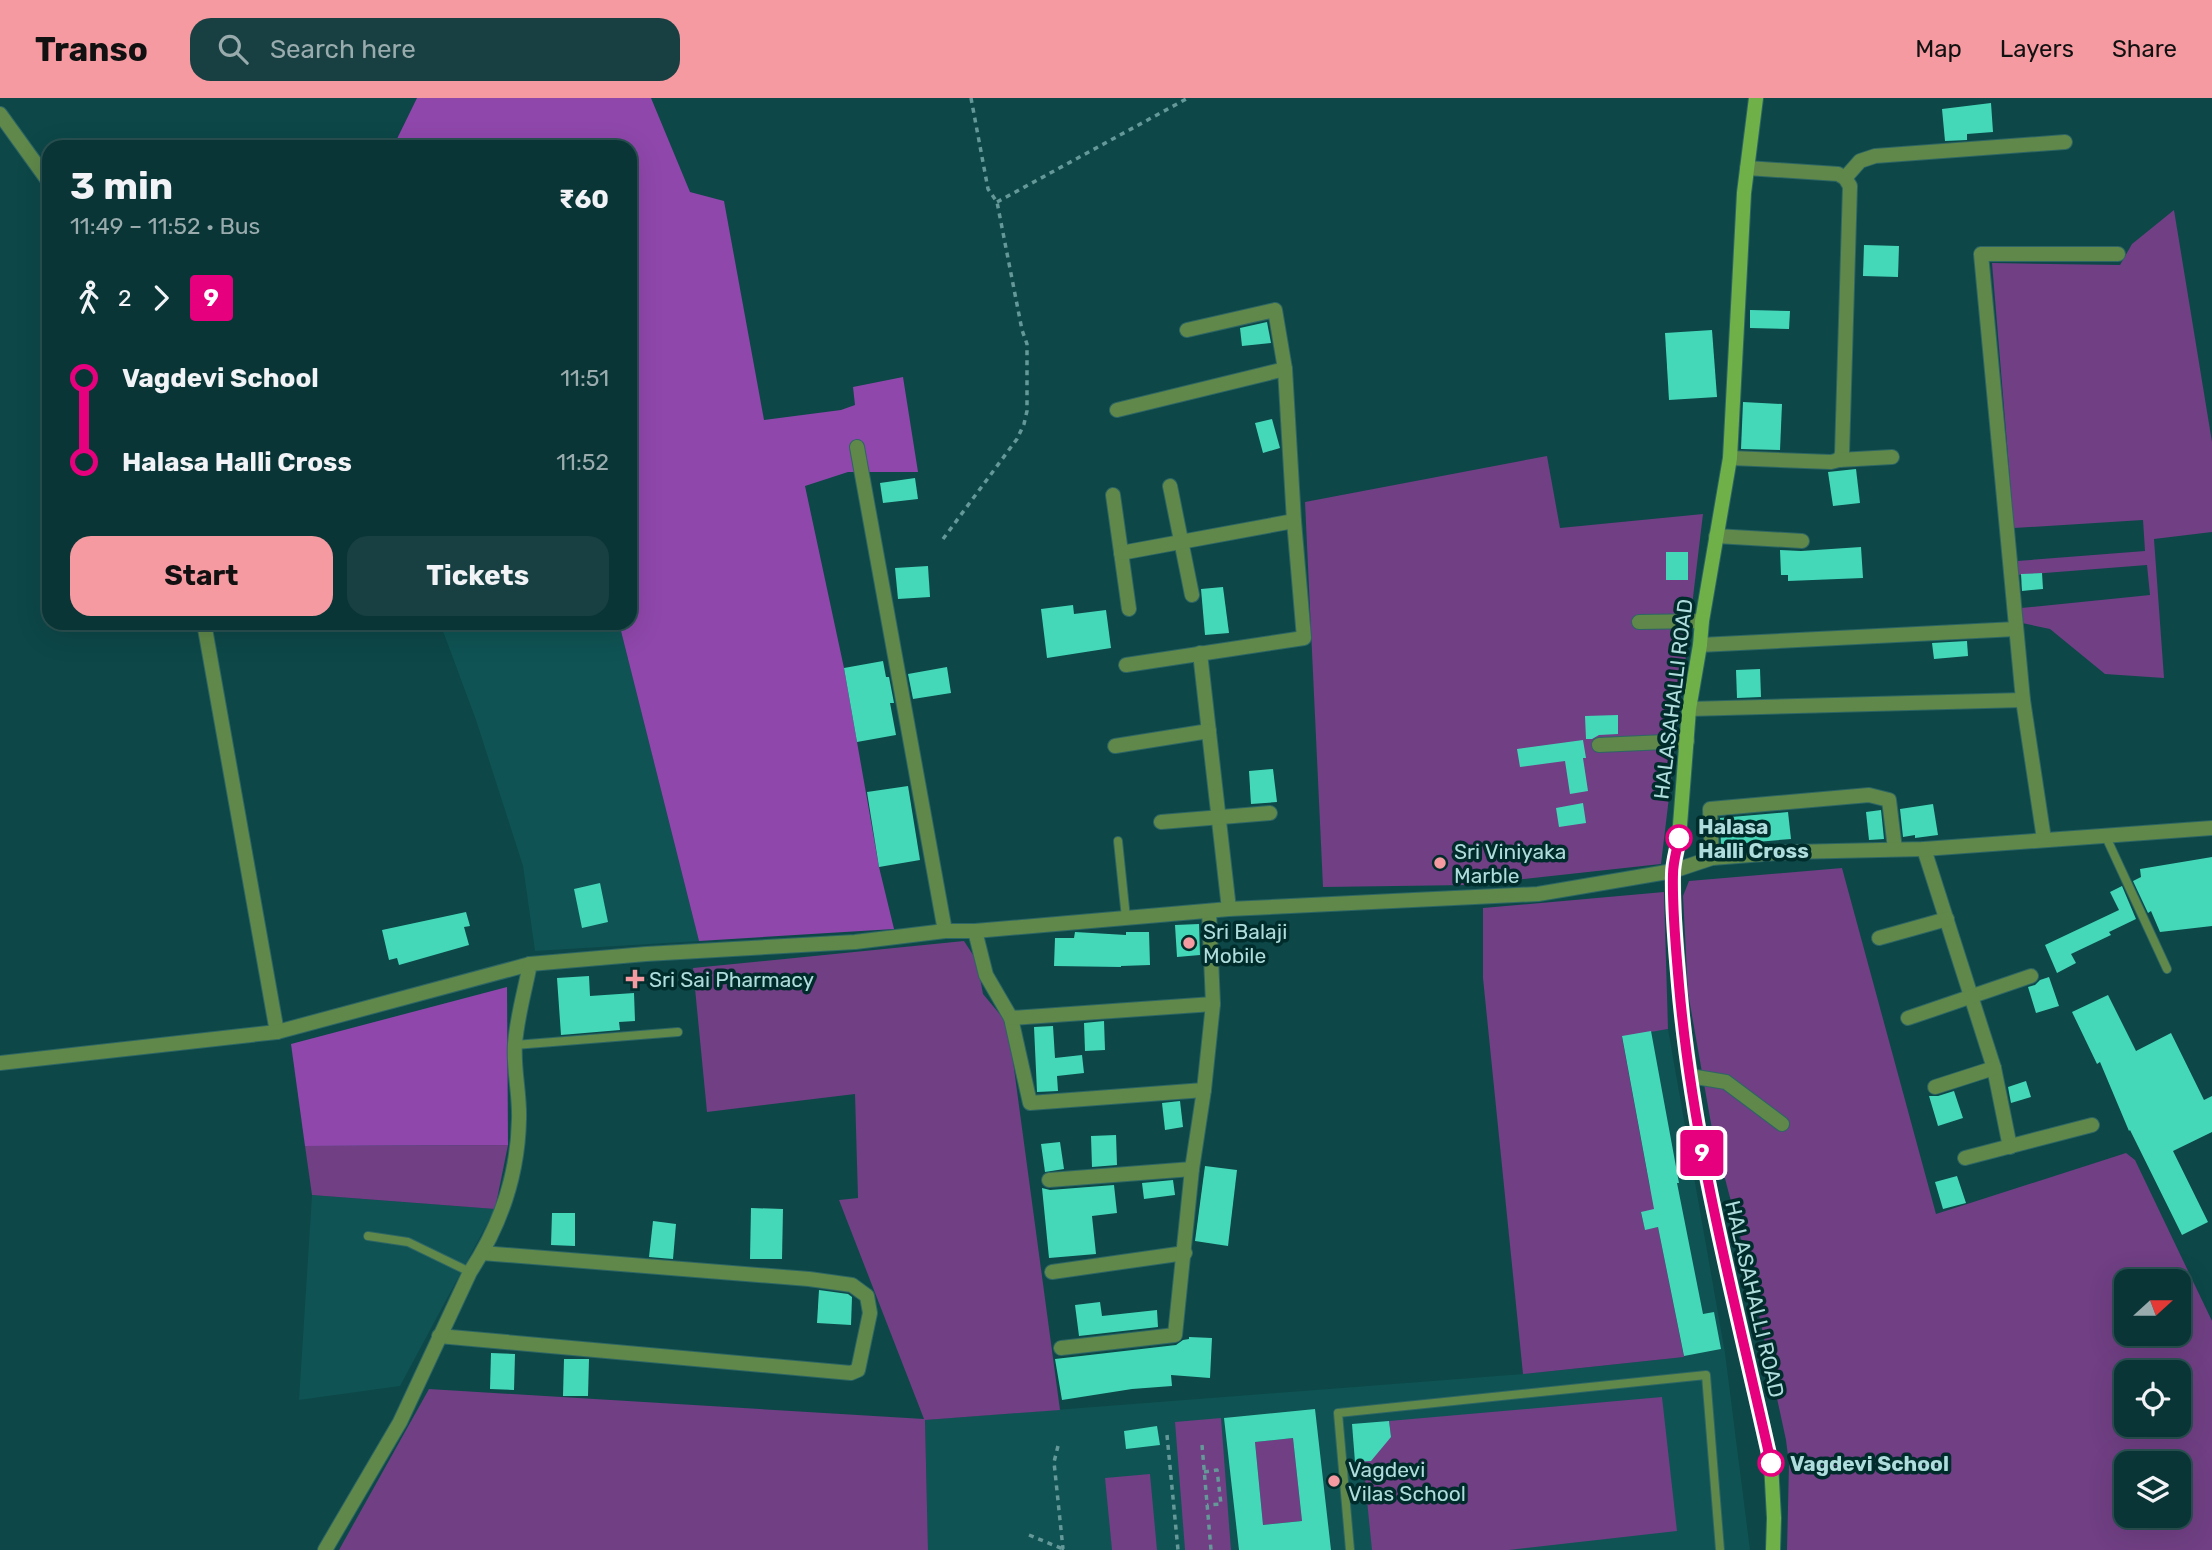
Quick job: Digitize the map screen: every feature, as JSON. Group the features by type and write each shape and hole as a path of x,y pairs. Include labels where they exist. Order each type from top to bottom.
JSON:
{"main road":[{"name":"HALASAHALLI ROAD","path":"1755,98 1744,193 1730,458 1689,709 1679,838 1673,871 1677,958 1690,1076 1702,1157 1771,1463 1773,1550"}],"street":[{"path":"0,114 42,172"},
{"path":"1845,178 1860,161 1875,156 2064,142"},
{"path":"1747,168 1838,174 1845,178 1850,186 1842,454 1839,460"},
{"path":"2044,839 2016,629 1981,254 2118,254"},
{"path":"1126,665 1304,638 1285,369 1275,310 1187,330"},
{"path":"1117,410 1285,369"},
{"path":"857,447 945,931"},
{"path":"1730,458 1831,463 1839,460 1892,457"},
{"path":"1170,486 1192,595"},
{"path":"1113,495 1129,609"},
{"path":"1121,553 1294,521"},
{"path":"1716,536 1802,541"},
{"path":"1639,622 1702,621"},
{"path":"1700,645 2016,629"},
{"path":"205,630 276,1032"},
{"path":"1200,653 1229,909"},
{"path":"1689,709 2024,700"},
{"path":"1115,746 1209,731"},
{"path":"1600,745 1687,741"},
{"path":"1712,858 1710,809 1868,795 1889,800 1895,849"},
{"path":"1161,822 1270,813"},
{"path":"0,1063 276,1032 530,964 646,954 855,942 945,931 975,931 1229,909 1538,894 1673,871 1712,858 1791,852 1924,849 2212,828"},
{"path":"1924,849 1994,1068 2010,1147"},
{"path":"1061,1348 1175,1335 1213,1004 1209,912"},
{"path":"1879,938 1947,919"},
{"path":"975,931 986,975 1011,1018 1030,1103 1204,1090"},
{"path":"325,1550 400,1422 470,1272 501,1216 516,1159 519,1118 515,1045 530,964"},
{"path":"1908,1018 2031,976"},
{"path":"1011,1018 1213,1004"},
{"path":"1935,1087 1994,1068"},
{"path":"1690,1076 1726,1082 1782,1124"},
{"path":"1965,1158 2092,1125"},
{"path":"1049,1180 1192,1169"},
{"path":"439,1336 851,1373 858,1370 870,1312 867,1296 852,1285 809,1279 482,1253"},
{"path":"1052,1272 1185,1253"}],"lane":[{"path":"2106,837 2167,969"},
{"path":"1118,841 1126,918"},
{"path":"515,1045 678,1032"},
{"path":"368,1236 408,1242 470,1272"},
{"path":"1350,1550 1338,1413 1706,1375 1720,1550"}],"path":[{"path":"943,539 1017,439 1027,411 1027,344 997,202 988,189 971,98"},
{"path":"997,202 1188,98"},
{"path":"1167,1435 1178,1550"},
{"path":"1202,1445 1211,1550"},
{"path":"1029,1535 1064,1549 1054,1462 1058,1446"},
{"path":"1204,1472 1217,1470 1220,1504 1207,1505"}],"shaded area":[{"path":"417,98 651,98 690,192 724,201 764,420 841,410 855,405 853,387 903,377 918,472 848,472 805,486 844,668 879,867 894,929 699,941 621,630 637,630 637,140 396,140"},
{"path":"2174,210 2212,442 2212,532 2154,539 2164,678 2105,674 2050,629 2022,623 2021,608 2150,595 2147,565 2018,575 2017,561 2145,551 2143,520 2014,528 1992,263 2120,265 2132,244"},
{"path":"1547,456 1560,528 1703,514 1661,864 1469,885 1323,887 1305,502"},
{"path":"443,630 621,630 699,941 535,951 523,866 476,720"},
{"path":"1842,868 1936,1214 2126,1153 2135,1160 2187,1269 2114,1269 2114,1346 2191,1346 2191,1277 2212,1321 2212,1550 1787,1550 1789,1464 1786,1440 1750,1274 1712,1129 1688,993 1683,896 1689,881"},
{"path":"1664,892 1668,1029 1622,1037 1650,1188 1676,1205 1641,1213 1645,1229 1658,1227 1684,1357 1523,1374 1483,978 1483,908"},
{"path":"964,941 977,961 983,994 1008,1024 1060,1410 925,1420 928,1550 339,1550 429,1389 924,1419 839,1200 858,1198 855,1094 707,1112 693,968"},
{"path":"507,987 508,1145 305,1146 291,1044"},
{"name":"Vagdevi Vilas School","path":"1668,1029 1725,1353 1750,1550 928,1550 925,1420 1523,1374 1684,1357 1641,1212 1650,1188 1622,1036"},
{"path":"508,1145 495,1209 312,1195 305,1146"},
{"path":"312,1195 495,1209 400,1386 299,1400"},
{"path":"1662,1397 1677,1531 1509,1550 1372,1550 1363,1461 1391,1437 1389,1421"},
{"path":"1221,1418 1231,1550 1185,1550 1175,1422"},
{"path":"1293,1438 1302,1521 1263,1525 1255,1442"},
{"path":"1150,1474 1157,1550 1112,1550 1105,1478"}],"building":[{"path":"1991,103 1993,132 1967,134 1967,140 1945,141 1942,109"},
{"path":"1864,245 1899,246 1898,277 1863,276"},
{"path":"1750,310 1790,311 1789,329 1750,328"},
{"path":"1267,322 1271,343 1242,346 1240,328"},
{"path":"1712,330 1717,397 1669,400 1665,333"},
{"path":"1743,402 1782,404 1780,450 1741,449"},
{"path":"1272,419 1280,448 1263,453 1255,423"},
{"path":"1856,469 1860,503 1833,506 1828,472"},
{"path":"915,478 918,499 883,503 880,483"},
{"path":"1861,547 1863,578 1788,581 1788,575 1781,575 1780,550"},
{"path":"1666,552 1688,552 1688,580 1666,580"},
{"path":"928,566 930,597 898,599 895,568"},
{"path":"2042,573 2043,589 2022,591 2021,574"},
{"path":"1223,587 1229,633 1205,635 1201,589"},
{"path":"1073,605 1074,614 1106,610 1111,648 1047,658 1041,609"},
{"path":"1967,641 1968,656 1934,659 1932,643"},
{"path":"883,661 894,703 890,703 896,735 857,742 844,668"},
{"path":"947,667 951,693 913,699 908,674"},
{"path":"1760,669 1761,697 1737,698 1736,670"},
{"path":"1618,715 1618,734 1586,739 1585,716"},
{"path":"1583,740 1588,791 1570,794 1565,761 1520,767 1517,749"},
{"path":"1273,769 1277,802 1251,804 1249,771"},
{"path":"908,786 920,860 879,867 867,792"},
{"path":"1583,803 1586,823 1559,827 1556,808"},
{"path":"1933,804 1938,835 1903,837 1900,809"},
{"path":"1881,810 1884,839 1869,840 1866,812"},
{"path":"1788,812 1791,839 1721,845 1720,818"},
{"path":"2212,857 2212,926 2160,932 2133,881 2141,877 2140,869"},
{"path":"600,883 608,922 582,928 574,889"},
{"path":"2122,886 2136,919 2109,932 2111,935 2071,954 2076,963 2057,973 2045,945 2119,910 2110,892"},
{"path":"466,912 470,926 464,927 469,945 399,965 397,958 389,960 382,930"},
{"path":"1199,924 1200,955 1177,957 1175,925"},
{"path":"1075,932 1126,935 1126,932 1149,932 1150,965 1054,966 1055,938 1074,938"},
{"path":"589,976 590,996 634,993 635,1021 619,1022 620,1030 561,1035 557,978"},
{"path":"2049,977 2059,1006 2036,1013 2028,987"},
{"path":"2108,995 2136,1051 2171,1033 2204,1100 2212,1096 2212,1132 2173,1151 2208,1222 2182,1235 2129,1131 2100,1062 2097,1064 2072,1012"},
{"path":"1104,1021 1105,1050 1085,1051 1084,1023"},
{"path":"1053,1026 1055,1058 1082,1055 1084,1073 1057,1076 1058,1091 1037,1092 1034,1027"},
{"path":"1651,1031 1703,1314 1714,1312 1721,1349 1684,1356 1658,1227 1645,1230 1641,1212 1654,1209 1622,1036"},
{"path":"2026,1081 2031,1097 2011,1103 2008,1087"},
{"path":"1954,1091 1963,1118 1938,1126 1929,1096"},
{"path":"1180,1101 1183,1127 1165,1130 1162,1103"},
{"path":"1116,1135 1117,1165 1092,1167 1091,1136"},
{"path":"1060,1142 1064,1169 1045,1172 1041,1144"},
{"path":"1205,1166 1237,1170 1228,1246 1195,1241"},
{"path":"1957,1176 1966,1203 1943,1209 1935,1182"},
{"path":"1173,1180 1175,1195 1144,1199 1142,1183"},
{"path":"1114,1185 1117,1213 1092,1216 1096,1254 1049,1258 1042,1188 1050,1190"},
{"path":"751,1208 783,1209 782,1259 750,1259"},
{"path":"552,1213 575,1213 575,1246 551,1245"},
{"path":"653,1221 676,1224 673,1259 649,1257"},
{"path":"819,1290 848,1294 852,1297 851,1325 817,1323"},
{"path":"1100,1302 1102,1316 1157,1310 1158,1327 1079,1336 1075,1305"},
{"path":"1189,1337 1212,1338 1210,1378 1171,1375 1172,1386 1062,1400 1055,1359 1176,1345"},
{"path":"491,1353 515,1354 514,1390 490,1389"},
{"path":"564,1359 589,1359 588,1396 563,1396"},
{"path":"1315,1409 1331,1550 1239,1550 1224,1418","holes":["1293,1438 1302,1521 1263,1525 1255,1442"]},
{"path":"1389,1421 1391,1437 1371,1461 1355,1462 1352,1424"},
{"path":"1157,1426 1160,1445 1126,1449 1124,1431"}],"bus line":[{"name":"9","path":"1679,838 1673,871 1674,918 1690,1076 1702,1157 1771,1463"}],"place":[{"name":"Halasa Halli Cross","path":"1679,838"},
{"name":"Sri Viniyaka Marble","path":"1440,863"},
{"name":"Sri Balaji Mobile","path":"1189,943"},
{"name":"Sri Sai Pharmacy","path":"635,979"},
{"name":"Vagdevi School","path":"1771,1463"},
{"name":"Vagdevi Vilas School","path":"1334,1481"}]}
